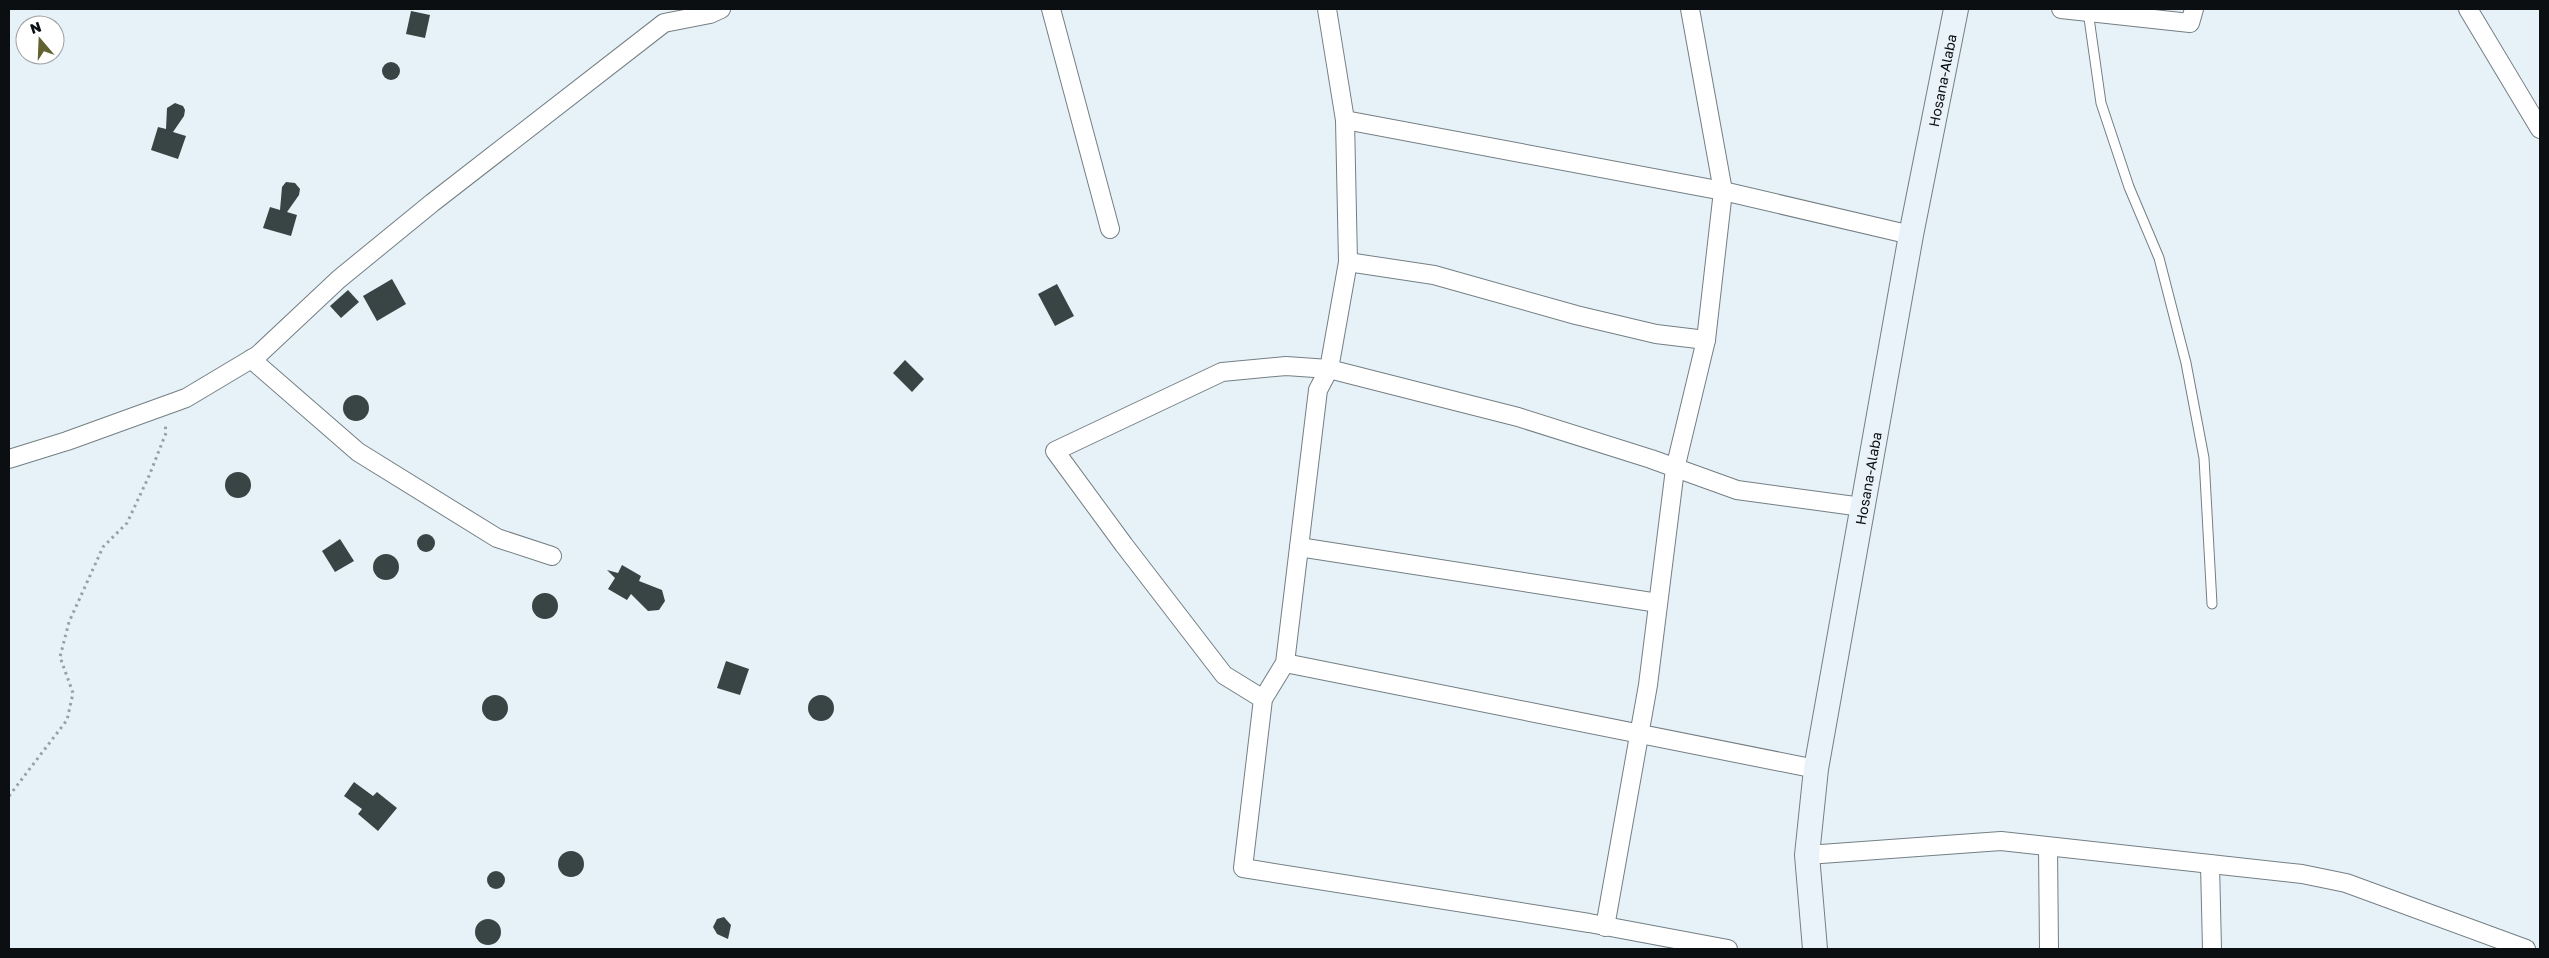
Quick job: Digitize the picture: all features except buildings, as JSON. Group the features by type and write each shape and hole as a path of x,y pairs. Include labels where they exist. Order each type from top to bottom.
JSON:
{"main road":[{"name":"Hosana-Alaba","path":"1811,948 1806,855 1816,769 1911,235 1956,9"}],"street":[{"path":"1051,9 1110,229"},
{"path":"1327,9 1345,120 1348,262 1329,369 1318,390 1284,663 1263,699 1243,868 1728,949"},
{"path":"1605,927 1640,733 1675,469 1706,340 1723,191 1690,9"},
{"path":"2062,9 2190,23 2194,9"},
{"path":"2468,9 2540,126"},
{"path":"9,459 67,441 186,398 251,359 339,279 425,209 664,23 713,10"},
{"path":"1345,120 1723,191 1911,235"},
{"path":"1348,262 1434,275 1576,315 1656,334 1706,340"},
{"path":"251,359 358,452 498,538 552,556"},
{"path":"1263,699 1224,675 1124,545 1056,451 1222,372 1286,366 1329,369 1518,417 1737,490 1862,507"},
{"path":"1299,547 1658,603"},
{"path":"1284,663 1816,769"},
{"path":"1806,855 2001,841 2302,874 2346,883 2526,949"},
{"path":"2048,847 2049,949"},
{"path":"2210,864 2212,949"}],"lane":[{"path":"2088,11 2101,103 2129,186 2159,258 2186,364 2204,458 2212,604"}],"path":[{"path":"9,796 67,720 73,693 60,657 69,622 103,548 127,523 149,476 166,433 165,406"}]}
